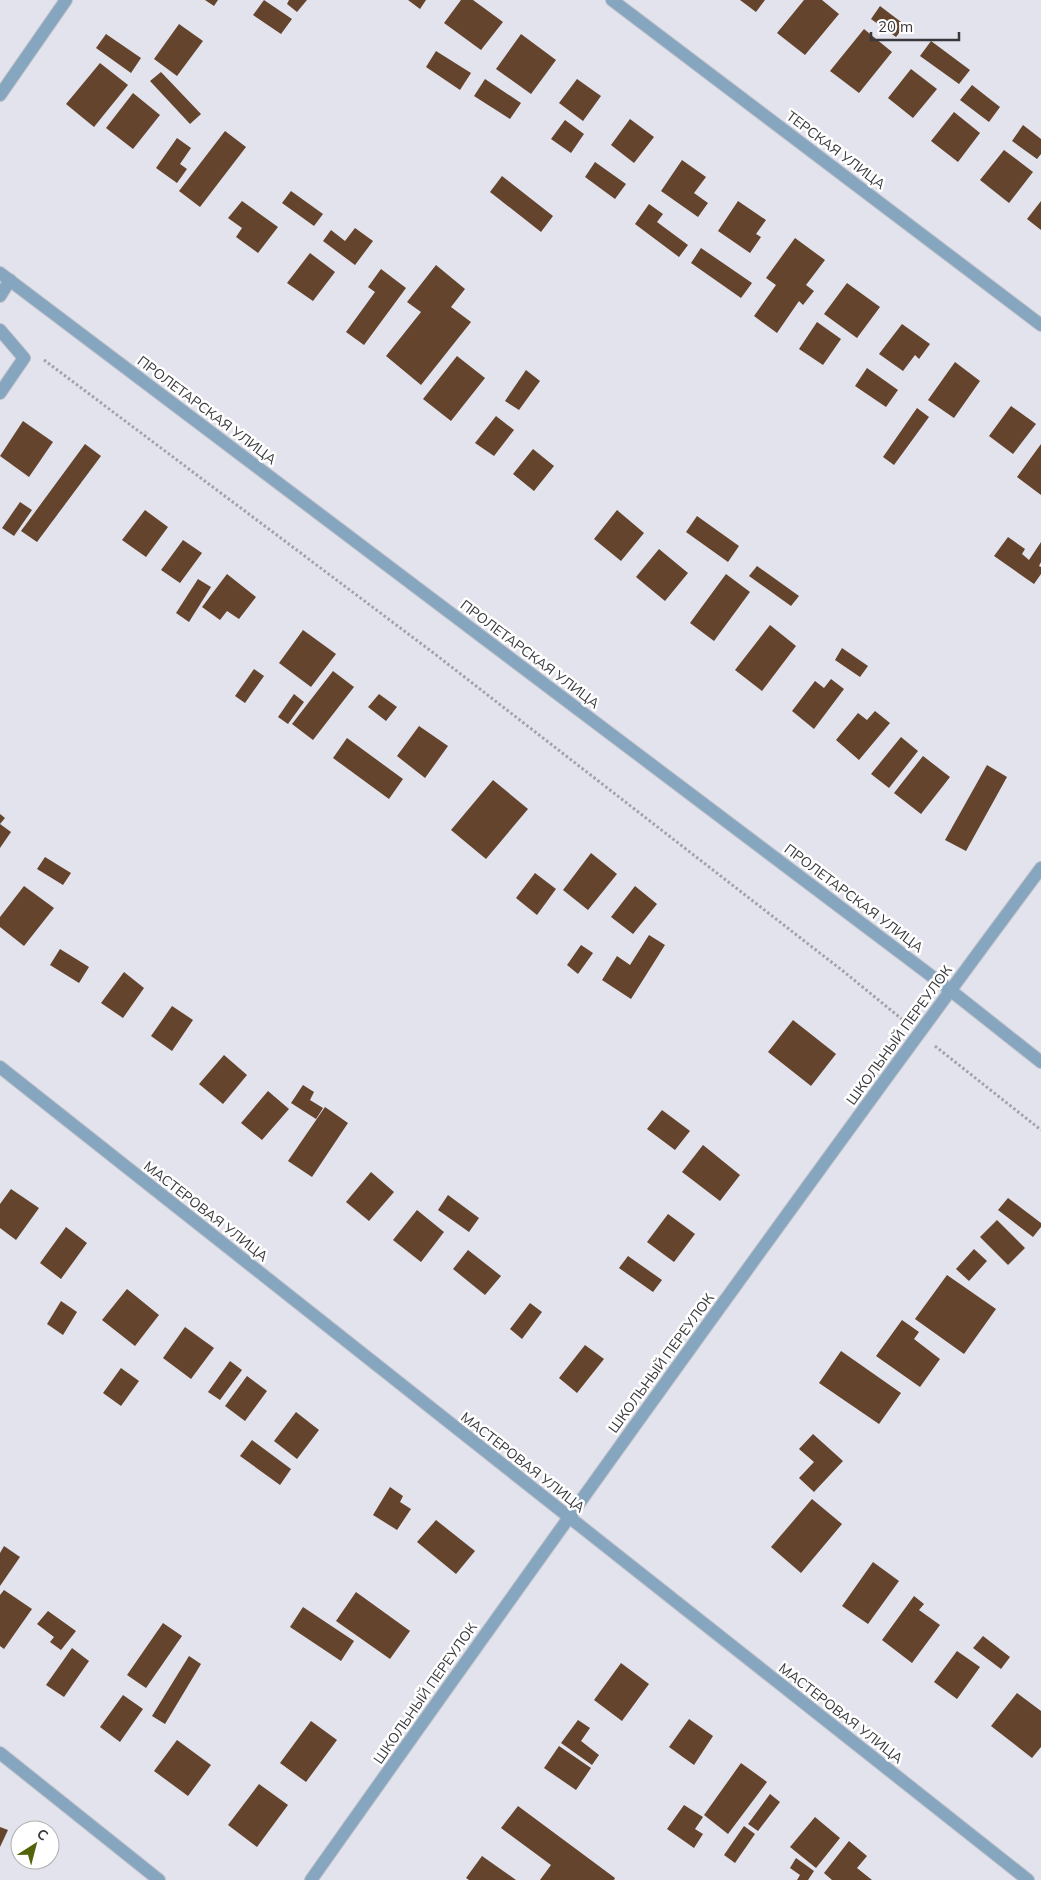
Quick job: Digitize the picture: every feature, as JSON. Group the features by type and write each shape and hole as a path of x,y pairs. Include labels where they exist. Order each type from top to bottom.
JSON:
{"street":[{"path":"0,95 66,0"},
{"name":"ТЕРСКАЯ УЛИЦА","path":"612,0 1041,324"},
{"path":"0,296 5,276"},
{"name":"ПРОЛЕТАРСКАЯ УЛИЦА","path":"5,276 950,990 1041,1062"},
{"path":"0,330 24,358 0,393"},
{"name":"ШКОЛЬНЫЙ ПЕРЕУЛОК","path":"311,1880 568,1518 950,990 1041,868"},
{"name":"МАСТЕРОВАЯ УЛИЦА","path":"0,1067 1028,1880"},
{"path":"0,1753 159,1880"}],"path":[{"path":"37,355 439,657 843,970 1041,1130"}],"building":[{"path":"205,0 218,0 214,6"},
{"path":"264,0 292,19 281,34 253,15"},
{"path":"289,0 307,0 297,12 287,4"},
{"path":"408,0 426,0 420,9"},
{"path":"461,0 473,0 503,22 481,50 444,23"},
{"path":"740,0 765,0 756,12"},
{"path":"804,0 822,0 839,14 805,55 777,33"},
{"path":"880,6 905,25 896,37 871,19"},
{"path":"179,24 203,41 177,76 154,59"},
{"path":"864,29 892,52 859,93 830,71"},
{"path":"106,34 141,58 131,73 96,48"},
{"path":"521,34 556,60 531,94 496,69"},
{"path":"931,41 970,70 959,84 920,56"},
{"path":"436,51 471,73 460,90 426,67"},
{"path":"100,63 128,85 94,127 66,104"},
{"path":"911,69 937,89 913,118 888,98"},
{"path":"161,72 201,114 190,124 150,81"},
{"path":"485,79 521,103 510,119 474,96"},
{"path":"577,79 601,96 583,121 559,103"},
{"path":"972,85 1000,107 989,122 960,100"},
{"path":"133,93 160,115 133,149 106,128"},
{"path":"954,112 980,133 958,162 931,141"},
{"path":"630,119 654,137 634,163 611,145"},
{"path":"565,120 584,134 571,153 551,139"},
{"path":"1023,125 1041,139 1041,154 1037,159 1012,141"},
{"path":"225,131 246,147 200,207 179,191"},
{"path":"177,138 191,148 180,164 187,169 177,183 156,168"},
{"path":"1004,150 1033,172 1009,203 980,180"},
{"path":"682,160 706,177 694,193 708,203 698,217 661,191"},
{"path":"595,162 626,184 615,199 585,177"},
{"path":"502,176 553,216 541,232 490,192"},
{"path":"291,191 323,214 314,226 282,203"},
{"path":"242,201 278,227 258,253 236,237 242,228 228,218"},
{"path":"738,201 766,220 756,234 761,237 750,253 718,231"},
{"path":"1041,201 1041,230 1027,219"},
{"path":"649,204 663,214 657,222 688,245 679,257 635,224"},
{"path":"355,228 373,241 355,265 323,241 331,230 345,241"},
{"path":"795,238 825,260 806,285 814,291 803,305 799,301 777,333 754,316 776,285 766,278"},
{"path":"701,248 752,283 741,298 691,263"},
{"path":"310,253 335,272 313,301 287,283"},
{"path":"436,265 465,289 451,307 471,322 421,385 386,356 421,312 407,302"},
{"path":"381,269 406,288 364,345 346,332 375,292 368,287"},
{"path":"847,283 880,307 857,338 824,314"},
{"path":"817,322 841,339 823,365 799,349"},
{"path":"902,324 930,344 919,359 915,355 903,371 879,354"},
{"path":"457,356 485,378 451,421 423,399"},
{"path":"955,362 980,381 954,418 928,400"},
{"path":"867,368 898,390 886,407 855,386"},
{"path":"526,370 540,381 519,410 505,401"},
{"path":"1011,406 1036,424 1013,454 989,436"},
{"path":"917,408 929,417 894,465 883,457"},
{"path":"496,416 514,430 494,456 475,443"},
{"path":"23,421 53,442 29,477 0,456"},
{"path":"85,444 101,456 37,542 21,531"},
{"path":"1041,444 1041,495 1017,477"},
{"path":"533,449 554,466 534,491 513,474"},
{"path":"20,502 32,510 14,536 2,528"},
{"path":"145,510 168,527 146,557 122,540"},
{"path":"617,510 644,533 621,561 594,539"},
{"path":"697,516 739,546 728,562 686,532"},
{"path":"1008,537 1025,549 1022,554 1029,560 1041,542 1041,562 1039,566 1041,567 1041,574 1034,584 994,556"},
{"path":"183,540 202,553 180,583 161,570"},
{"path":"659,549 688,573 665,601 636,577"},
{"path":"757,566 799,596 791,606 749,576"},
{"path":"227,574 256,597 239,619 227,611 220,620 202,607"},
{"path":"726,574 750,592 714,641 690,623"},
{"path":"198,579 211,587 189,622 176,613"},
{"path":"770,625 796,646 762,691 735,670"},
{"path":"303,630 336,654 311,687 279,663"},
{"path":"842,648 868,666 860,677 835,660"},
{"path":"254,669 264,676 245,703 235,696"},
{"path":"333,671 354,687 313,740 292,724"},
{"path":"831,679 844,689 814,729 792,711 815,681 824,688"},
{"path":"294,694 304,702 288,724 278,717"},
{"path":"379,694 397,707 386,721 368,707"},
{"path":"875,711 890,723 859,760 836,740 858,713 867,720"},
{"path":"419,726 448,746 425,778 397,756"},
{"path":"901,737 918,751 889,788 871,774"},
{"path":"347,738 403,779 389,799 333,758"},
{"path":"923,756 950,777 921,814 894,793"},
{"path":"987,765 1007,777 966,851 945,840"},
{"path":"493,780 528,809 486,859 451,830"},
{"path":"0,814 5,818 0,824"},
{"path":"0,824 11,832 0,848"},
{"path":"591,853 617,874 588,910 563,890"},
{"path":"45,857 71,873 63,885 37,869"},
{"path":"535,873 556,889 537,915 516,898"},
{"path":"24,886 54,908 24,946 0,927 0,917"},
{"path":"635,886 657,904 633,934 611,917"},
{"path":"649,935 665,945 631,999 602,980 617,956 630,965"},
{"path":"581,945 593,953 578,974 567,965"},
{"path":"60,949 89,967 79,983 50,965"},
{"path":"124,972 144,988 123,1018 101,1003"},
{"path":"172,1006 193,1020 172,1051 151,1036"},
{"path":"793,1020 836,1054 811,1086 768,1052"},
{"path":"224,1055 247,1075 223,1104 199,1084"},
{"path":"303,1085 314,1092 310,1100 323,1108 316,1119 291,1103"},
{"path":"268,1091 289,1109 262,1140 241,1123"},
{"path":"325,1107 348,1123 312,1177 288,1161"},
{"path":"662,1110 690,1131 675,1150 647,1129"},
{"path":"703,1145 740,1175 720,1201 682,1172"},
{"path":"371,1172 394,1192 369,1221 346,1202"},
{"path":"11,1189 39,1208 16,1240 0,1228 0,1204"},
{"path":"448,1195 479,1218 469,1232 438,1210"},
{"path":"1008,1198 1041,1223 1041,1227 1033,1237 998,1210"},
{"path":"417,1210 444,1232 421,1262 393,1240"},
{"path":"668,1214 695,1234 674,1262 647,1242"},
{"path":"997,1220 1025,1248 1008,1265 980,1237"},
{"path":"66,1227 87,1243 61,1279 40,1263"},
{"path":"974,1249 987,1261 969,1281 956,1269"},
{"path":"468,1250 501,1276 485,1295 453,1269"},
{"path":"628,1256 662,1280 653,1292 619,1268"},
{"path":"947,1275 996,1309 964,1354 915,1319"},
{"path":"127,1289 159,1315 135,1346 102,1320"},
{"path":"61,1301 77,1312 63,1335 47,1324"},
{"path":"530,1303 542,1312 522,1339 510,1329"},
{"path":"902,1320 919,1332 914,1339 940,1359 920,1387 876,1356"},
{"path":"185,1327 214,1348 191,1379 163,1358"},
{"path":"585,1345 604,1359 577,1393 559,1378"},
{"path":"841,1351 901,1393 879,1424 819,1383"},
{"path":"230,1361 242,1370 220,1400 208,1392"},
{"path":"121,1368 139,1381 121,1406 103,1393"},
{"path":"247,1376 267,1391 245,1421 225,1406"},
{"path":"296,1412 319,1430 297,1459 274,1441"},
{"path":"813,1434 843,1461 814,1492 799,1478 814,1462 799,1449"},
{"path":"252,1440 291,1469 280,1485 240,1456"},
{"path":"390,1487 403,1496 400,1502 411,1509 397,1530 373,1515"},
{"path":"812,1499 842,1524 801,1573 771,1547"},
{"path":"436,1520 475,1551 456,1574 417,1542"},
{"path":"4,1546 20,1557 0,1586 0,1553"},
{"path":"873,1562 899,1581 868,1624 842,1606"},
{"path":"4,1590 32,1609 4,1649 0,1646 0,1595"},
{"path":"356,1592 410,1631 390,1659 336,1621"},
{"path":"914,1596 924,1604 919,1610 940,1625 912,1663 882,1640"},
{"path":"303,1607 354,1641 341,1661 290,1627"},
{"path":"48,1611 76,1631 61,1650 50,1642 54,1637 37,1624"},
{"path":"163,1623 182,1636 146,1688 127,1675"},
{"path":"983,1636 1010,1657 1001,1669 973,1648"},
{"path":"72,1648 89,1661 64,1697 46,1685"},
{"path":"957,1651 980,1667 957,1699 934,1682"},
{"path":"189,1656 201,1664 165,1724 152,1716"},
{"path":"621,1663 649,1684 622,1721 594,1700"},
{"path":"1017,1693 1041,1711 1041,1747 1032,1758 991,1726"},
{"path":"123,1695 143,1709 120,1742 100,1727"},
{"path":"689,1719 713,1736 694,1765 669,1747"},
{"path":"578,1720 590,1728 581,1741 599,1755 592,1765 561,1743"},
{"path":"311,1721 337,1740 306,1782 280,1763"},
{"path":"177,1740 211,1765 188,1796 154,1771"},
{"path":"559,1746 591,1768 576,1790 544,1768"},
{"path":"741,1763 767,1782 728,1834 704,1815"},
{"path":"259,1784 288,1805 257,1847 228,1825"},
{"path":"770,1794 780,1802 758,1831 748,1824"},
{"path":"684,1805 703,1817 695,1829 703,1834 694,1848 667,1829"},
{"path":"518,1806 615,1878 614,1880 540,1880 551,1865 501,1828"},
{"path":"815,1817 840,1838 816,1868 790,1847"},
{"path":"744,1826 755,1834 735,1863 724,1855"},
{"path":"0,1827 8,1830 0,1847"},
{"path":"849,1841 867,1856 857,1868 872,1880 832,1880 824,1873"},
{"path":"482,1856 516,1880 469,1880 466,1878"},
{"path":"796,1858 814,1871 808,1880 797,1880 800,1875 790,1868"}]}
